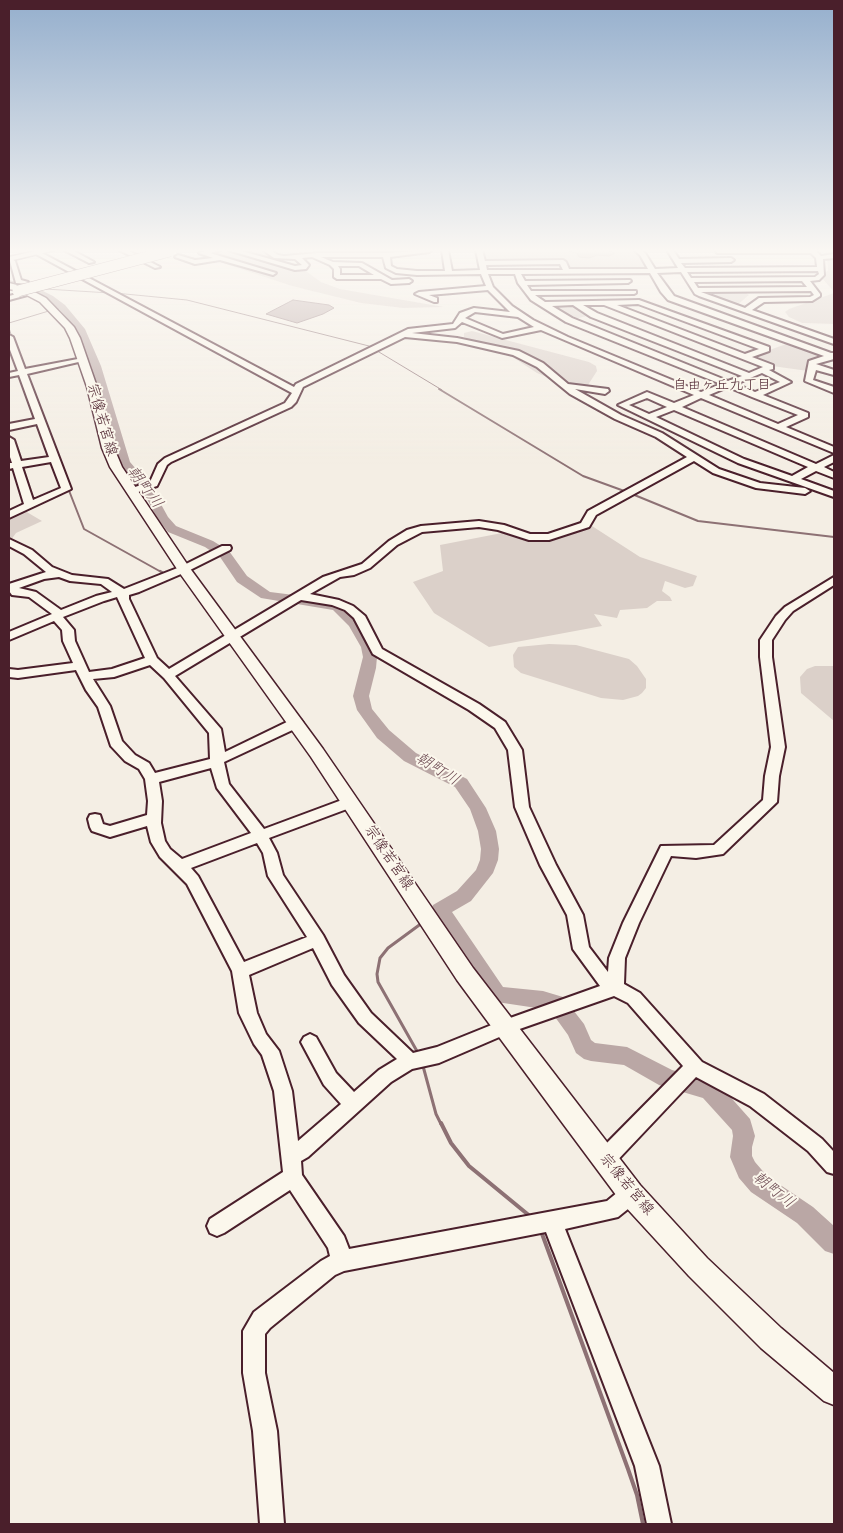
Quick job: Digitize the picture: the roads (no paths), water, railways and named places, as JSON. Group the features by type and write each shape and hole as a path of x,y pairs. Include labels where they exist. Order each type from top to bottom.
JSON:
{"main road":[{"name":"宗像若宮線","path":"64,322 69,327 83,360 111,457 132,491 184,569 296,723 505,1028 631,1194 698,1267 771,1338 834,1391"}],"street":[{"path":"166,322 295,392"},
{"path":"132,491 154,484 163,464 168,460 288,405 292,402 299,386 304,383 411,331 428,328 447,328 455,326 459,322"},
{"path":"466,322 507,336 540,328"},
{"path":"529,322 540,328 834,450"},
{"path":"573,322 805,415 779,427"},
{"path":"610,322 748,375"},
{"path":"649,417 770,366 653,322"},
{"path":"691,322 766,349 745,357"},
{"path":"715,330 737,322 833,356"},
{"path":"775,322 834,342"},
{"path":"475,326 488,323"},
{"path":"635,347 700,325"},
{"path":"406,335 457,340 516,353 540,365 563,385 594,404 671,442 716,471 764,487 810,492 834,499"},
{"path":"9,337 66,490 9,515"},
{"path":"833,356 812,364 809,381 834,390"},
{"path":"10,374 23,375 83,360"},
{"path":"813,366 834,373"},
{"path":"755,396 787,382 760,370"},
{"path":"9,384 23,375"},
{"path":"563,385 605,391"},
{"path":"589,390 594,396 594,404"},
{"path":"834,475 647,395 622,405 734,458 834,494"},
{"path":"9,427 40,421"},
{"path":"671,442 686,434"},
{"path":"9,440 13,466 30,506"},
{"path":"13,466 53,458"},
{"path":"168,676 338,574 350,573 366,566 394,542 411,532 447,526 490,525 539,538 549,537 585,525 592,512 694,458"},
{"path":"791,480 834,458"},
{"path":"9,542 28,552 48,568 61,574 70,578 104,581 123,594"},
{"path":"9,636 100,598 123,594 184,569 226,548"},
{"path":"61,574 42,576 12,587 16,592 32,594 58,616 64,624 68,630 69,641 92,690 104,706 116,743 130,758 144,766 152,779 155,801 154,818 158,842 165,853 193,880 240,971 248,1013 260,1039 270,1051 284,1091 293,1177 337,1243 342,1261"},
{"path":"615,988 617,958 631,923 666,850 696,852 718,850 770,802 772,776 778,747 766,657 766,640 780,618 789,609 834,580"},
{"path":"123,594 123,599 152,660 216,732 217,760 222,785 261,836 270,853 276,876 317,940 338,980 365,1018 406,1056 408,1062"},
{"path":"299,596 336,602 349,608 358,616 377,651 474,707 500,725 515,750 522,807 548,865 575,914 582,949 603,979 634,998 696,1068 757,1100 815,1145 834,1165"},
{"path":"9,673 83,671 114,673 152,660"},
{"path":"152,779 228,756 296,723"},
{"path":"180,866 350,802"},
{"path":"95,820 98,827 110,832 154,818"},
{"path":"240,971 317,940"},
{"path":"291,1156 301,1151 385,1076 408,1062 439,1055 505,1028 615,988"},
{"path":"310,1042 330,1079 353,1104"},
{"path":"604,1160 687,1073 696,1068"},
{"path":"217,1226 293,1177"},
{"path":"272,1524 266,1431 254,1373 254,1331 262,1320 328,1268 342,1261 611,1210 631,1194"},
{"path":"552,1222 647,1466 659,1524"}],"waterway":[{"path":"9,323 14,322"},
{"name":"朝町川","path":"75,322 81,329 96,366 125,463 148,490 163,518 172,529 209,544 225,554 242,579 266,595 318,602 338,607 355,624 368,647 370,657 369,668 361,696 365,710 383,734 410,757 461,783 478,808 487,831 490,849 489,860 484,873 474,886 464,896 440,910 497,995 556,1003 577,1030 583,1046 591,1052 627,1056 667,1078 710,1090 742,1126 744,1136 741,1157 747,1170 759,1184 805,1215 834,1242"},
{"path":"272,322 369,346 442,390"},
{"path":"9,328 12,337"},
{"path":"439,389 583,476 627,492"},
{"path":"68,488 84,529 163,573"},
{"path":"632,494 698,521 834,537"},
{"path":"160,571 165,574"},
{"path":"433,915 440,910"},
{"path":"418,1053 378,982 377,974 380,958 388,948 422,923"},
{"path":"423,1066 436,1114 441,1124"},
{"path":"441,1123 451,1143 469,1166 531,1217"},
{"path":"541,1231 628,1469 637,1495 643,1524"}],"district":[{"name":"自由ヶ丘九丁目","path":"722,386"}]}
